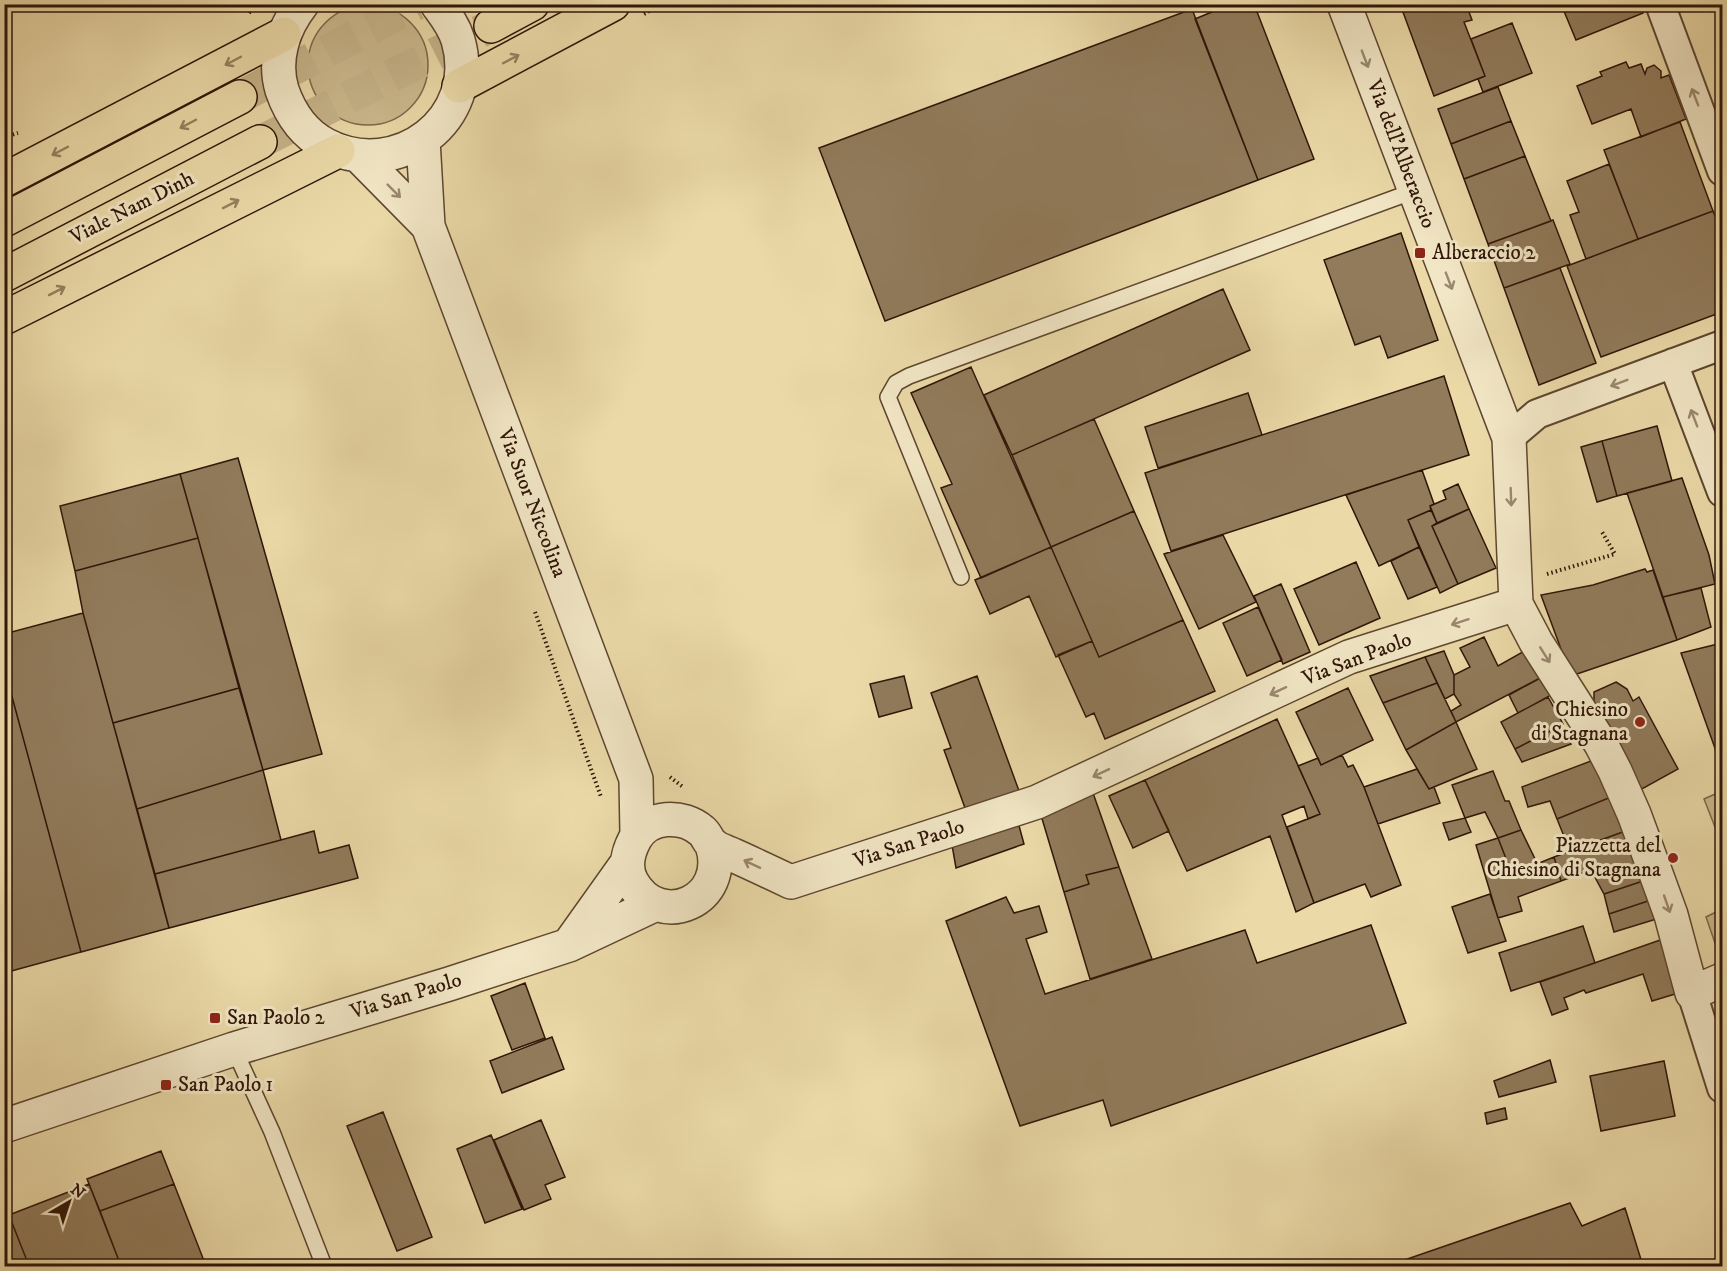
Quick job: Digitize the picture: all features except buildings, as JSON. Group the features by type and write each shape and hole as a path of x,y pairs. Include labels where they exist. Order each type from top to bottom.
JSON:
{"main road":[{"path":"491,26 532,4"},
{"path":"459,86 627,10"},
{"path":"4,180 293,15"},
{"path":"4,220 240,97"},
{"name":"Viale Nam Dinh","path":"4,275 260,142"},
{"path":"4,318 349,154"}],"street":[{"path":"349,154 382,156 403,151 436,130 446,117 459,86 461,63 458,39 448,18 437,4"},
{"name":"Via dell'Alberaccio","path":"1344,4 1509,438 1515,594"},
{"path":"1660,4 1722,171"},
{"path":"293,15 279,57 280,81 287,103 299,124 317,140 349,154 428,226"},
{"path":"423,140 428,226"},
{"name":"Via Suor Niccolina","path":"428,226 636,779 670,818"},
{"path":"1509,438 1537,414 1722,345"},
{"path":"1673,363 1722,492"},
{"path":"1515,594 1536,642 1616,771 1656,871 1722,1088"},
{"name":"Via San Paolo","path":"712,845 791,882 1038,802 1349,657 1515,594"},
{"name":"Via Suor Niccolina","path":"632,849 636,779"},
{"path":"569,945 632,849 655,821 670,818"},
{"name":"Via San Paolo","path":"4,1126 234,1049 569,945 656,904 671,907 686,905 700,897 710,885 715,871 716,855 704,832 691,823 670,818"},
{"path":"632,849 631,879 639,892 656,904"},
{"path":"1692,993 1722,980"}],"lane":[{"path":"961,577 888,397 896,383 920,372 1414,191"},
{"path":"234,1049 272,1132 324,1266"}],"path":[{"path":"248,13 256,4"},
{"path":"627,10 661,4"},
{"path":"1515,594 1615,554 1602,532"},
{"path":"534,610 605,806"}],"shaded area":[{"path":"368,5 391,10 410,23 423,42 428,65 423,88 410,107 391,120 368,125 345,120 326,107 313,88 308,65 313,42 326,23 345,10"},
{"path":"1722,791 1722,845 1704,799"},
{"path":"1722,909 1722,948 1717,949 1706,917"}],"tunnel":[{"path":"240,97 416,4"},
{"path":"260,142 491,26"}],"place":[{"name":"Alberaccio 2","path":"1420,253"},
{"name":"Chiesino di Stagnana","path":"1640,722"},
{"name":"Piazzetta del Chiesino di Stagnana","path":"1673,858"},
{"name":"San Paolo 2","path":"215,1018"},
{"name":"San Paolo 1","path":"166,1085"}]}
